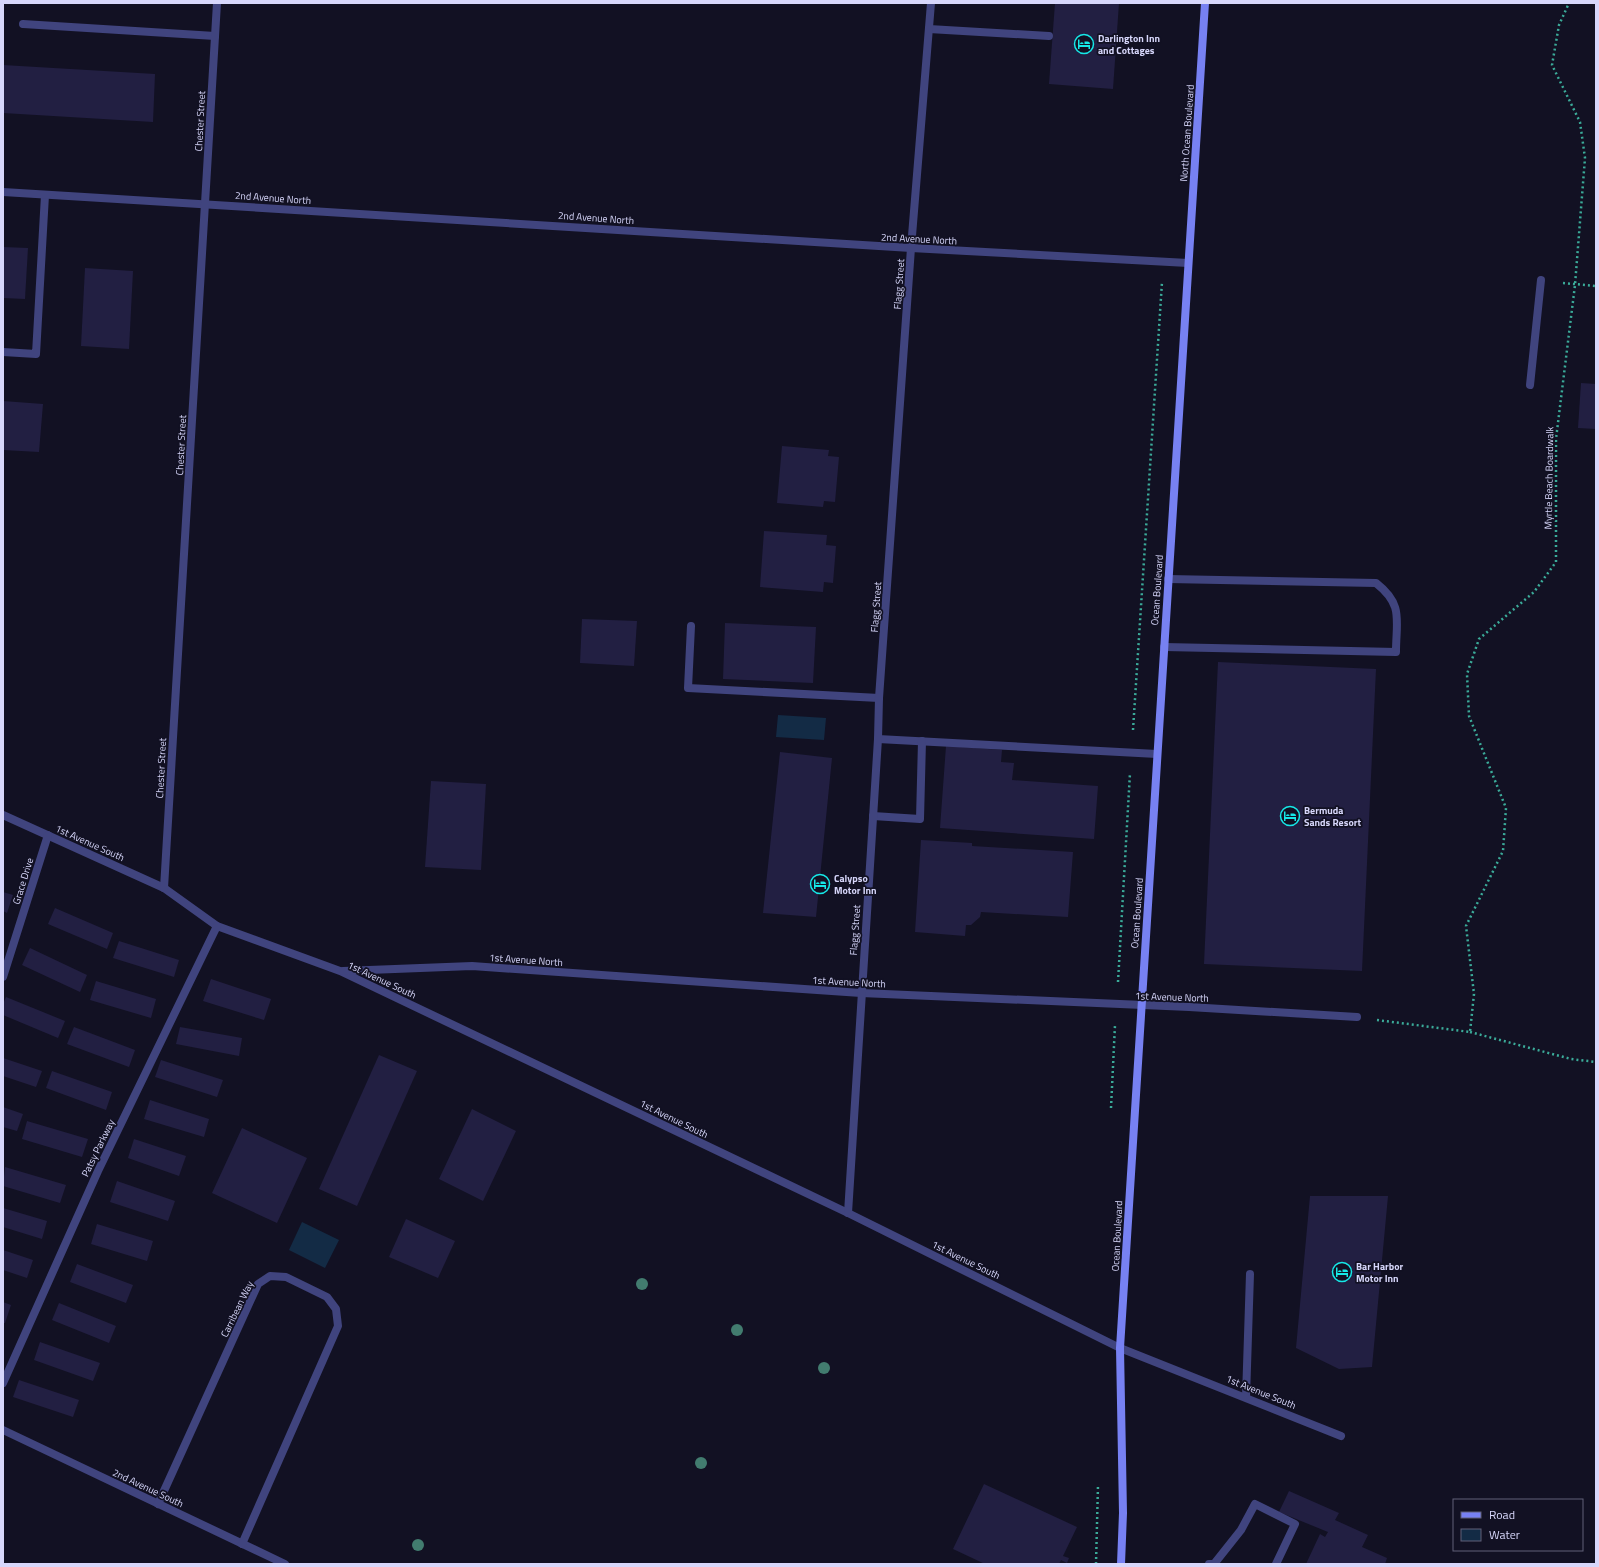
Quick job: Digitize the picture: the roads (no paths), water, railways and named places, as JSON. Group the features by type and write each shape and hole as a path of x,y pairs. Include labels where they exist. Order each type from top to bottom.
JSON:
{"main road":[{"name":"North Ocean Boulevard","path":"1188,263 1205,3"},
{"name":"Ocean Boulevard","path":"1121,1564 1123,1513 1120,1348 1140,1006 1188,263"}],"street":[{"name":"Chester Street","path":"164,888 217,3"},
{"name":"Flagg Street","path":"848,1213 878,739 879,698 911,248 931,3"},
{"path":"23,24 215,36"},
{"path":"929,29 1049,36"},
{"name":"2nd Avenue North","path":"3,192 911,248 1188,263"},
{"path":"3,352 36,354 45,194"},
{"path":"1530,385 1541,280"},
{"path":"1164,647 1396,652 1396,607 1388,593 1376,583 1168,579"},
{"path":"690,626 688,688 879,698"},
{"path":"878,739 1157,754"},
{"path":"873,816 920,818 922,741"},
{"name":"1st Avenue South","path":"3,815 164,888 217,926 340,971 848,1213 1120,1348 1341,1436"},
{"name":"Grace Drive","path":"3,978 48,835"},
{"name":"Patsy Parkway","path":"3,1382 98,1171 217,926"},
{"name":"1st Avenue North","path":"340,971 472,966 861,993 1189,1007 1357,1017"},
{"path":"1246,1397 1250,1274"},
{"name":"Carribean Way","path":"158,1504 258,1284 270,1276 286,1277 327,1297 336,1309 338,1326 242,1544"},
{"name":"2nd Avenue South","path":"3,1430 285,1564"},
{"path":"1209,1564 1214,1564 1241,1530 1255,1504 1296,1524 1276,1564"}],"water":[{"path":"778,715 826,718 824,740 776,737"},
{"path":"302,1222 339,1240 325,1268 289,1250"}],"place":[{"name":"Darlington Inn and Cottages","path":"1084,44"},
{"name":"Bermuda Sands Resort","path":"1290,816"},
{"name":"Calypso Motor Inn","path":"820,884"},
{"name":"Bar Harbor Motor Inn","path":"1342,1272"}]}
